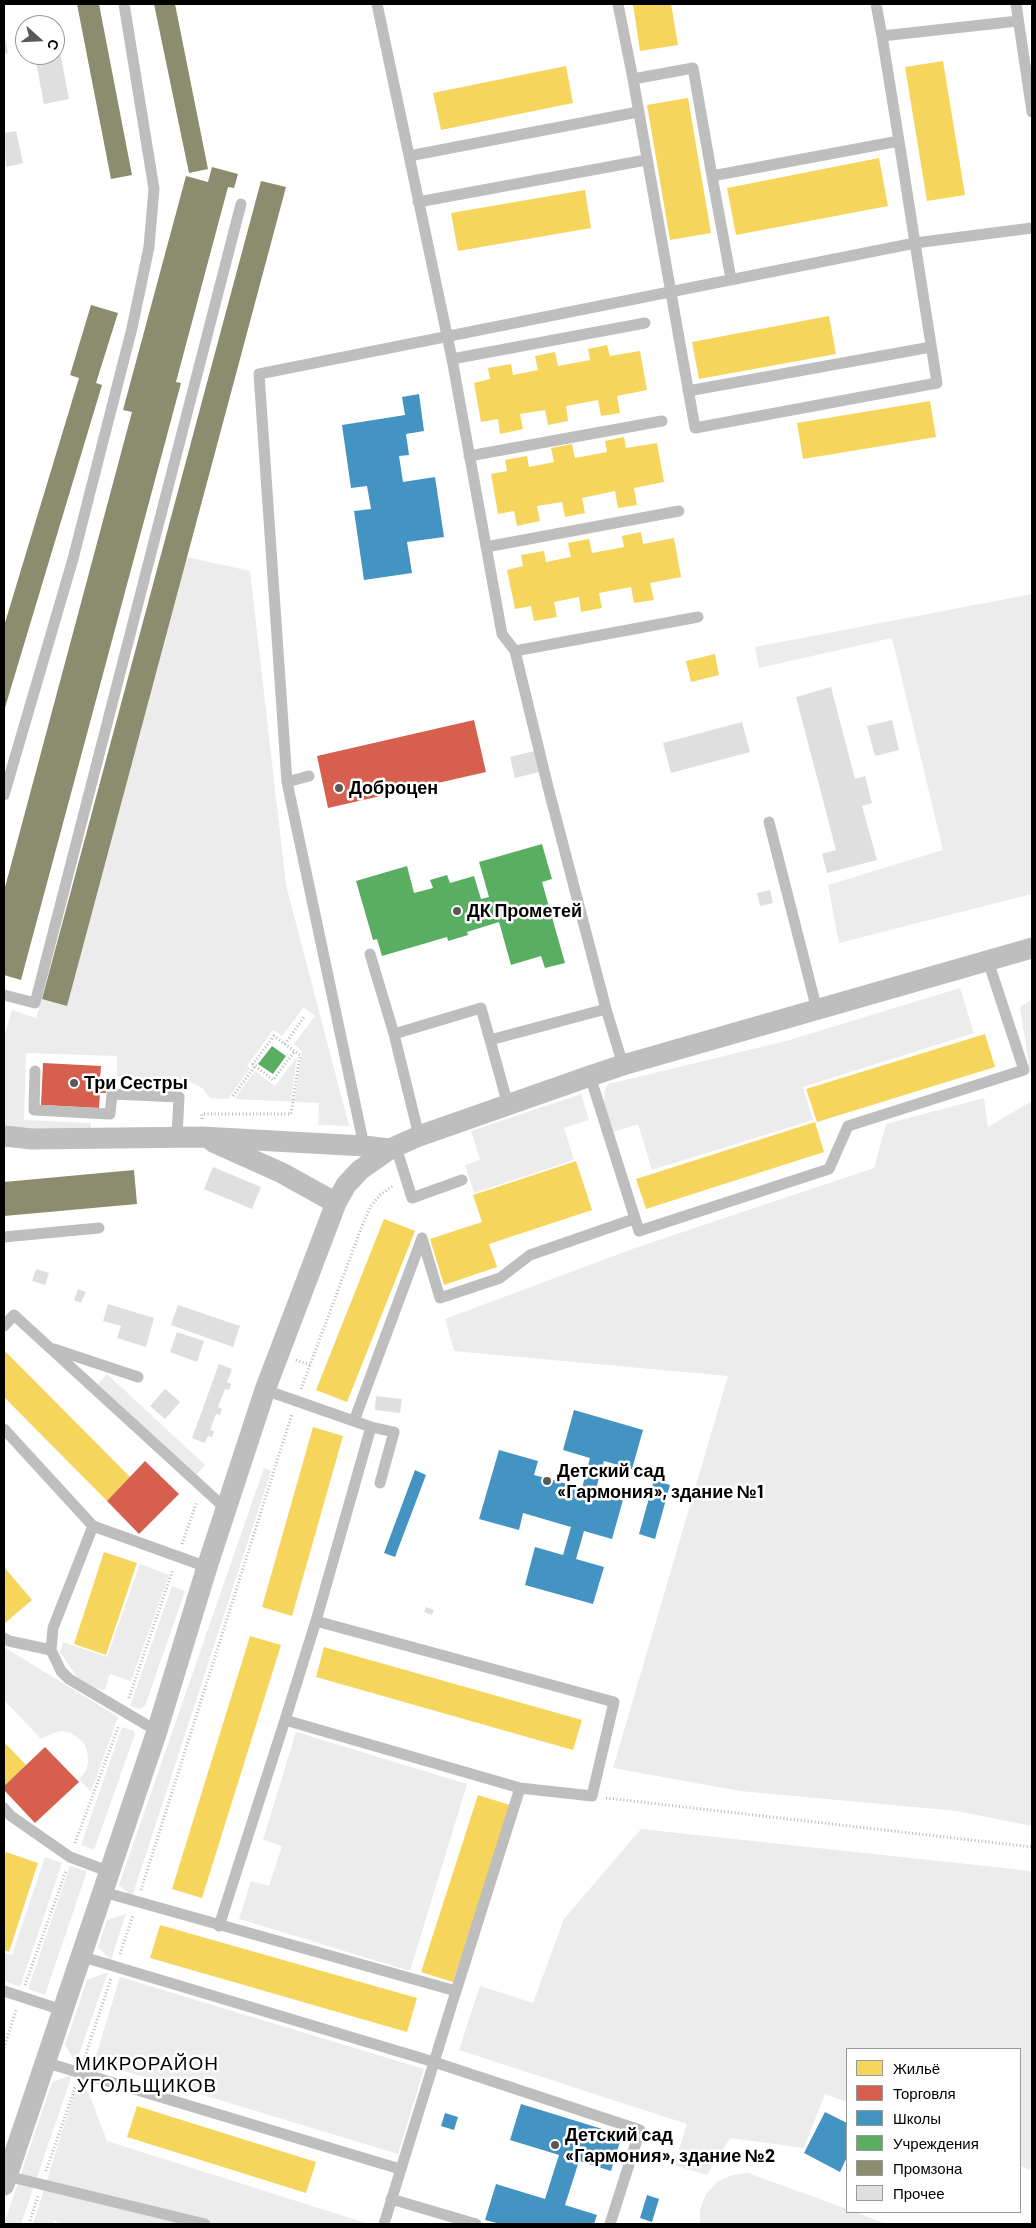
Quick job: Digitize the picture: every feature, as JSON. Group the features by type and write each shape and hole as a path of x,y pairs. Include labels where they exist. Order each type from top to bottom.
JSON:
{"street":[{"path":"6,2170 157,1731 207,1567 265,1390 336,1203 346,1185 360,1170 393,1148 419,1136 590,1076 622,1065 1032,948"},
{"path":"4,1136 32,1139 202,1137 393,1148"},
{"path":"202,1137 282,1174 336,1203"}],"lane":[{"path":"4,795 73,559 132,328 149,247 154,188 124,4"},
{"path":"377,4 452,359 502,634 515,651 548,787 622,1065"},
{"path":"618,4 695,428 937,383 876,4"},
{"path":"1016,4 1032,112"},
{"path":"882,36 1018,22"},
{"path":"633,79 693,68 731,279"},
{"path":"409,156 638,112"},
{"path":"712,176 899,141"},
{"path":"418,202 646,160"},
{"path":"4,996 35,1003 241,204"},
{"path":"364,1146 287,782 259,374 446,335 915,243 1032,228"},
{"path":"452,359 644,323"},
{"path":"688,391 931,347"},
{"path":"470,456 662,421"},
{"path":"486,547 679,512"},
{"path":"515,651 698,617"},
{"path":"287,782 309,776"},
{"path":"769,822 817,1010"},
{"path":"370,954 394,1034 419,1136"},
{"path":"590,1076 639,1231 829,1169 848,1126 1024,1070 988,961"},
{"path":"394,1034 482,1008 508,1105"},
{"path":"490,1040 606,1008"},
{"path":"35,1071 34,1110 110,1114 112,1094 179,1097 177,1137"},
{"path":"393,1148 412,1198 462,1180"},
{"path":"354,1421 422,1238 440,1298 500,1278 530,1255 634,1219"},
{"path":"4,1237 99,1228"},
{"path":"4,1326 14,1315 226,1509"},
{"path":"50,1347 138,1377"},
{"path":"265,1390 371,1427 394,1432 380,1483"},
{"path":"219,1926 316,1621 371,1427"},
{"path":"4,1429 93,1526 207,1567"},
{"path":"93,1526 53,1628 51,1650 61,1671 69,1679 157,1731"},
{"path":"285,1720 520,1788 592,1796 614,1702 316,1621"},
{"path":"4,1638 9,1641 51,1650"},
{"path":"384,2224 520,1788"},
{"path":"4,1808 11,1816 70,1858 110,1872"},
{"path":"103,1892 456,1991"},
{"path":"80,1956 434,2062 640,2130 611,2224"},
{"path":"4,1991 62,2010"},
{"path":"44,2062 400,2169"},
{"path":"6,2170 42,2184 205,2224"},
{"path":"391,2199 476,2224"}],"path":[{"path":"285,1044 304,1017"},
{"path":"202,1114 290,1114 300,1055 274,1036 253,1064 255,1066 233,1096"},
{"path":"255,1066 273,1080 295,1051"},
{"path":"29,2224 137,1903 297,1401 371,1206 380,1195 406,1181"},
{"path":"4,2048 202,1487"},
{"path":"592,1796 1032,1847"}],"shaded area":[{"path":"187,557 250,571 286,885 349,1126 318,1125 319,1103 236,1099 236,1096 255,1071 275,1086 297,1057 291,1099 295,1099 302,1051 294,1044 315,1016 304,1007 282,1036 273,1030 247,1066 250,1068 228,1099 210,1098 202,1088 186,1080 117,1077 117,1056 26,1053 24,1120 91,1123 91,1131 4,1129 4,1037 12,1010 36,1018"},
{"path":"1032,594 1032,894 839,943 828,885 943,850 892,638 759,668 755,647"},
{"path":"960,988 974,1033 803,1087 813,1120 652,1170 638,1124 613,1132 604,1102 605,1088 609,1084 786,1041"},
{"path":"1032,999 1032,1084 1020,1007"},
{"path":"581,1094 589,1120 564,1128 574,1160 474,1193 465,1165 480,1160 471,1131"},
{"path":"984,1098 988,1127 1032,1101 1032,1826 957,1811 740,1791 613,1768 728,1376 454,1351 445,1319 635,1248 874,1168 886,1124"},
{"path":"107,1374 205,1465 196,1475 98,1384"},
{"path":"264,1468 271,1471 132,1897 119,1885"},
{"path":"140,1564 169,1575 131,1681 110,1674 104,1691 81,1683 60,1652 63,1642 107,1657"},
{"path":"172,1586 185,1591 145,1706 140,1709 130,1706"},
{"path":"4,1647 118,1717 91,1792 79,1779 86,1771 88,1762 87,1749 82,1741 71,1733 62,1731 41,1739 4,1700"},
{"path":"122,1727 134,1731 135,1734 94,1850 81,1845"},
{"path":"296,1732 467,1784 410,1971 239,1919 251,1881 269,1886 282,1846 263,1840"},
{"path":"641,1829 1032,1871 1032,2171 1021,2166 1021,2048 846,2048 846,2102 825,2094 804,2148 730,2138 707,2175 674,2165 687,2124 459,2050 480,1986 533,2003 564,1919"},
{"path":"45,1857 62,1863 20,1987 4,1981 4,1953 12,1955"},
{"path":"70,1866 87,1871 45,1995 28,1989"},
{"path":"126,1914 111,1960 98,1947 107,1920"},
{"path":"108,1972 76,2063 65,2045 87,1980"},
{"path":"120,1977 424,2069 398,2154 94,2062"},
{"path":"72,2075 21,2224 4,2224 52,2082"},
{"path":"76,2088 88,2091 107,2141 369,2224 63,2224 54,2221 53,2224 33,2224"},
{"path":"748,2173 846,2209 846,2213 858,2213 886,2224 700,2224 700,2210 706,2194 717,2182 732,2175"}],"building: Жильё":[{"path":"633,4 671,4 678,45 640,51"},
{"path":"943,61 965,195 927,201 905,67"},
{"path":"566,66 573,103 441,130 433,93"},
{"path":"688,98 711,233 670,240 647,105"},
{"path":"879,158 888,206 736,235 727,188"},
{"path":"585,190 591,228 458,251 451,213"},
{"path":"829,316 836,354 699,379 692,342"},
{"path":"607,345 610,356 640,351 647,390 617,396 620,413 601,416 598,400 566,406 568,421 548,425 545,410 520,414 523,429 500,434 498,419 481,422 474,383 490,379 488,368 511,364 513,375 538,370 535,356 555,352 558,366 590,360 588,349"},
{"path":"930,401 936,437 803,459 797,423"},
{"path":"624,437 626,448 657,443 664,482 634,488 637,505 618,508 615,491 582,498 585,513 565,517 562,502 537,506 540,521 517,526 514,511 498,514 491,474 507,471 505,460 527,456 529,467 554,462 551,448 572,444 575,458 607,452 605,441"},
{"path":"641,532 643,544 674,538 681,577 650,583 654,600 634,603 631,587 599,593 602,608 581,612 579,597 554,602 557,617 534,621 531,606 515,609 507,570 523,566 521,555 544,551 546,562 571,557 568,543 589,539 592,553 624,547 622,536"},
{"path":"715,654 719,675 691,682 686,661"},
{"path":"985,1034 995,1067 817,1122 806,1089"},
{"path":"815,1122 824,1152 646,1209 636,1179"},
{"path":"576,1161 592,1210 489,1244 497,1267 444,1285 430,1239 482,1222 473,1195"},
{"path":"384,1219 415,1231 347,1402 316,1390"},
{"path":"4,1350 130,1477 107,1501 4,1397"},
{"path":"313,1427 343,1436 292,1616 262,1607"},
{"path":"104,1552 137,1563 106,1655 74,1644"},
{"path":"4,1567 32,1600 5,1623 4,1621"},
{"path":"250,1636 281,1645 202,1898 172,1889"},
{"path":"324,1647 582,1720 573,1750 316,1677"},
{"path":"4,1742 26,1765 4,1786"},
{"path":"478,1795 510,1805 453,1982 421,1972"},
{"path":"6,1852 38,1863 9,1952 4,1950 4,1858"},
{"path":"160,1925 417,1998 407,2032 150,1958"},
{"path":"137,2106 316,2162 306,2193 127,2137"}],"building: Торговля":[{"path":"474,720 486,772 328,808 317,756"},
{"name":"Три Сестры","path":"43,1063 101,1066 100,1080 107,1080 106,1093 100,1093 99,1108 41,1105"},
{"path":"145,1461 179,1494 139,1534 107,1501"},
{"path":"45,1747 79,1782 35,1823 4,1790 4,1786"}],"building: Школы":[{"path":"419,394 424,431 406,434 409,455 399,456 403,482 435,477 444,537 407,542 412,573 364,580 354,511 371,509 367,486 351,488 342,425 405,415 402,397"},
{"path":"574,1410 643,1430 632,1469 604,1461 595,1492 623,1500 612,1539 584,1531 576,1559 604,1567 593,1604 525,1585 535,1547 563,1555 571,1527 523,1513 519,1530 479,1519 499,1450 538,1461 534,1475 582,1488 590,1458 563,1450"},
{"path":"415,1470 426,1475 395,1557 384,1553"},
{"path":"654,1480 670,1485 655,1539 639,1534"},
{"path":"521,2104 622,2135 611,2171 579,2161 565,2205 597,2215 594,2224 501,2224 485,2220 496,2184 545,2199 559,2155 510,2140"},
{"path":"825,2112 846,2122 846,2159 840,2172 804,2153"},
{"path":"445,2113 458,2117 454,2130 441,2126"},
{"path":"647,2195 659,2199 652,2222 640,2218"}],"building: Учреждения":[{"name":"ДК Прометей","path":"542,844 552,879 542,882 565,963 545,968 541,956 511,965 499,922 467,932 468,935 448,941 447,937 382,956 377,939 373,940 356,881 407,866 414,893 433,888 430,880 447,875 450,883 474,876 481,899 489,897 479,862"},
{"path":"272,1046 286,1056 273,1074 258,1064"}],"building: Промзона":[{"path":"77,4 99,4 132,175 111,179"},
{"path":"154,4 175,4 208,169 189,173"},
{"path":"212,167 238,174 234,188 228,187 176,382 181,383 21,980 4,975 4,891 132,412 123,410 186,176 208,182"},
{"path":"261,181 286,187 67,1006 42,999"},
{"path":"91,305 118,313 96,383 102,385 4,711 4,626 79,378 70,375"},
{"path":"134,1170 137,1204 4,1216 4,1182"}],"building: Прочее":[{"path":"4,32 8,53 4,54"},
{"path":"37,65 62,65 69,99 44,104"},
{"path":"16,131 23,163 6,167 4,133"},
{"path":"831,687 855,779 865,776 872,803 862,806 877,860 827,873 822,854 836,850 796,697"},
{"path":"892,720 899,750 875,756 867,726"},
{"path":"742,722 750,752 671,773 663,743"},
{"path":"534,751 539,772 515,778 510,757"},
{"path":"770,890 773,903 760,906 757,893"},
{"path":"213,1167 261,1187 252,1209 204,1189"},
{"path":"36,1269 49,1273 45,1285 32,1281"},
{"path":"78,1289 86,1292 81,1303 74,1300"},
{"path":"108,1304 154,1318 146,1347 117,1338 121,1326 103,1321"},
{"path":"178,1305 240,1326 233,1347 171,1325"},
{"path":"177,1332 204,1341 197,1362 170,1352"},
{"path":"219,1364 232,1369 227,1382 231,1384 229,1390 225,1389 218,1407 222,1409 220,1415 216,1414 210,1430 214,1431 212,1437 208,1436 205,1443 192,1438"},
{"path":"165,1389 180,1402 165,1419 150,1406"},
{"path":"376,1396 402,1399 400,1413 375,1410"},
{"path":"426,1607 434,1610 432,1615 424,1612"}],"place":[{"name":"Доброцен","path":"339,788"},
{"name":"ДК Прометей","path":"457,911"},
{"name":"Три Сестры","path":"74,1083"},
{"name":"Детский сад «Гармония», здание №1","path":"547,1481"},
{"name":"Детский сад «Гармония», здание №2","path":"555,2145"}],"district":[{"name":"МИКРОРАЙОН УГОЛЬЩИКОВ","path":"147,2075"}]}
